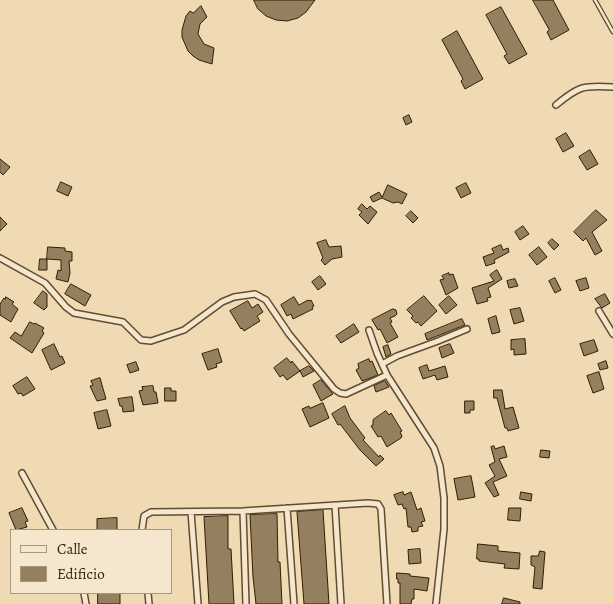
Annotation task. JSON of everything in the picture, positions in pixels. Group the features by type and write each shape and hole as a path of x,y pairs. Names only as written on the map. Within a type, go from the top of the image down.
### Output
{"street":[{"path":"556,105 576,90 593,86 613,87"},
{"path":"0,258 45,284 74,313 123,322 142,340 151,340 184,330 222,302 234,297 255,294 266,300 289,334 334,389 340,393 346,394 388,375"},
{"path":"599,311 613,334"},
{"path":"382,364 397,356 467,328"},
{"path":"369,330 382,364 434,448 440,466 444,498 444,529 436,604"},
{"path":"22,473 52,529"},
{"path":"142,529 144,516 151,512 243,511 378,504 380,509 387,604"},
{"path":"335,505 342,604"},
{"path":"287,508 294,604"},
{"path":"243,511 246,604"},
{"path":"192,512 198,604"}],"lane":[{"path":"595,0 613,32"}],"building":[{"path":"254,0 315,0 306,12 298,18 287,21 276,20 266,16 258,9"},
{"path":"533,0 553,0 569,30 551,40 547,32 549,30"},
{"path":"201,6 207,17 200,24 198,34 204,44 214,48 212,64 193,56 188,51 182,37 186,16 190,11 193,13"},
{"path":"501,7 527,54 509,64 504,56 507,54 486,15"},
{"path":"457,31 483,79 465,89 461,81 463,79 442,40"},
{"path":"409,115 412,122 406,125 403,118"},
{"path":"566,133 574,146 563,152 556,139"},
{"path":"590,150 598,164 587,170 579,157"},
{"path":"0,159 10,167 3,175 0,172"},
{"path":"61,182 72,187 68,196 57,191"},
{"path":"466,183 471,193 461,198 456,188"},
{"path":"388,185 407,194 402,204 398,202 393,203 382,198 373,202 370,197 379,192 382,197"},
{"path":"362,204 367,209 370,206 377,212 368,224 359,215 362,212 358,209"},
{"path":"596,210 607,220 592,232 602,251 595,255 586,238 583,241 574,232"},
{"path":"411,211 418,218 413,223 406,216"},
{"path":"0,217 7,224 0,231"},
{"path":"523,226 529,234 520,240 515,232"},
{"path":"552,239 559,245 554,250 548,243"},
{"path":"326,240 329,247 341,246 342,257 332,259 325,265 321,260 323,258 317,243"},
{"path":"501,245 503,250 508,248 509,252 494,260 495,263 486,266 483,257 494,253 492,249"},
{"path":"48,247 65,248 65,251 72,252 72,261 69,261 70,273 68,282 56,279 58,270 61,271 61,260 47,259"},
{"path":"539,247 547,257 537,265 529,255"},
{"path":"40,259 47,259 47,270 39,270"},
{"path":"497,270 502,279 488,288 491,297 487,298 488,301 477,304 472,288 494,281 490,275"},
{"path":"449,273 449,275 453,274 458,288 446,295 440,280 444,279 442,276"},
{"path":"320,276 326,284 318,290 312,282"},
{"path":"555,278 561,290 555,293 549,281"},
{"path":"586,278 589,288 580,291 576,281"},
{"path":"515,279 518,286 509,288 507,281"},
{"path":"71,284 91,295 85,306 65,294"},
{"path":"43,291 47,294 47,307 44,310 34,303"},
{"path":"605,294 610,303 602,308 595,299"},
{"path":"424,296 437,311 421,326 411,318 413,316 407,310"},
{"path":"449,296 457,305 446,314 439,305"},
{"path":"6,297 14,302 12,304 18,309 11,322 0,315 0,304"},
{"path":"294,297 299,305 311,300 314,306 312,307 313,309 293,319 291,314 287,316 281,305"},
{"path":"248,301 252,308 258,304 263,312 257,316 260,321 244,331 230,311"},
{"path":"520,308 524,321 514,324 510,310"},
{"path":"393,309 396,310 397,314 390,318 392,322 390,323 398,337 387,343 380,329 378,330 372,320"},
{"path":"496,316 500,332 492,334 488,319"},
{"path":"462,319 465,325 427,340 425,334"},
{"path":"30,322 44,328 42,331 44,333 32,353 10,338 15,332 21,336"},
{"path":"354,324 359,332 341,343 336,336"},
{"path":"525,339 526,354 514,355 514,349 511,350 511,340"},
{"path":"594,340 598,351 584,356 580,344"},
{"path":"54,344 65,363 51,370 42,350"},
{"path":"450,344 454,353 442,358 439,348"},
{"path":"388,345 391,354 386,357 383,347"},
{"path":"218,349 222,362 216,364 217,367 208,370 202,354"},
{"path":"287,358 300,371 287,380 283,375 280,377 274,368"},
{"path":"369,359 370,362 372,361 378,375 362,381 356,370 359,368 358,364"},
{"path":"606,361 608,368 600,370 598,364"},
{"path":"136,362 139,370 130,373 127,365"},
{"path":"427,365 429,371 445,366 448,377 437,380 435,375 423,379 419,368"},
{"path":"309,366 314,371 303,377 300,371"},
{"path":"599,372 604,389 593,393 587,376"},
{"path":"27,377 35,389 23,396 21,393 18,394 13,386"},
{"path":"100,378 106,399 97,401 90,386 93,385 91,381"},
{"path":"321,380 333,394 321,401 313,385"},
{"path":"385,381 389,387 376,392 374,386"},
{"path":"153,386 158,403 143,405 139,391 143,390 142,387"},
{"path":"165,388 171,388 171,391 176,391 176,401 165,401"},
{"path":"494,390 502,390 505,409 513,407 519,428 508,431 505,428 497,398 494,398"},
{"path":"132,397 134,411 123,412 118,399"},
{"path":"465,401 474,401 474,410 470,410 470,413 465,413"},
{"path":"323,403 329,418 310,427 302,409"},
{"path":"345,406 350,418 365,438 363,440 379,457 380,455 384,459 376,466 360,450 340,424 338,425 332,414"},
{"path":"107,410 111,426 98,429 94,413"},
{"path":"386,411 389,415 391,413 402,431 400,432 401,438 387,447 381,436 378,437 371,426 373,425 373,420"},
{"path":"494,446 495,449 504,446 507,457 499,459 507,476 493,482 499,495 494,497 485,483 495,476 489,465 495,462 491,447"},
{"path":"541,450 550,451 549,458 540,457"},
{"path":"471,476 475,497 458,500 454,479"},
{"path":"403,492 404,495 411,492 417,510 421,508 425,521 421,522 423,526 418,527 418,531 412,532 411,527 408,527 406,508 404,509 402,504 398,505 394,495"},
{"path":"521,492 532,494 531,501 520,499"},
{"path":"22,508 28,521 25,522 27,527 16,529 9,513"},
{"path":"509,508 521,508 520,521 508,520"},
{"path":"323,510 329,604 304,604 297,512"},
{"path":"277,514 278,562 280,562 282,604 256,604 250,515"},
{"path":"228,516 228,549 231,549 234,604 209,604 204,517"},
{"path":"117,518 117,529 97,529 97,519"},
{"path":"478,544 498,546 498,551 520,553 519,569 504,568 505,564 479,561 477,559"},
{"path":"420,549 421,563 409,564 408,550"},
{"path":"540,551 545,552 542,589 533,588 535,567 531,565 531,556 538,556"},
{"path":"397,573 429,578 427,591 414,589 414,599 412,599 411,604 400,604 400,583 398,583"},
{"path":"98,594 120,594 120,604 98,604"},
{"path":"504,598 520,602 520,604 502,604"}]}
